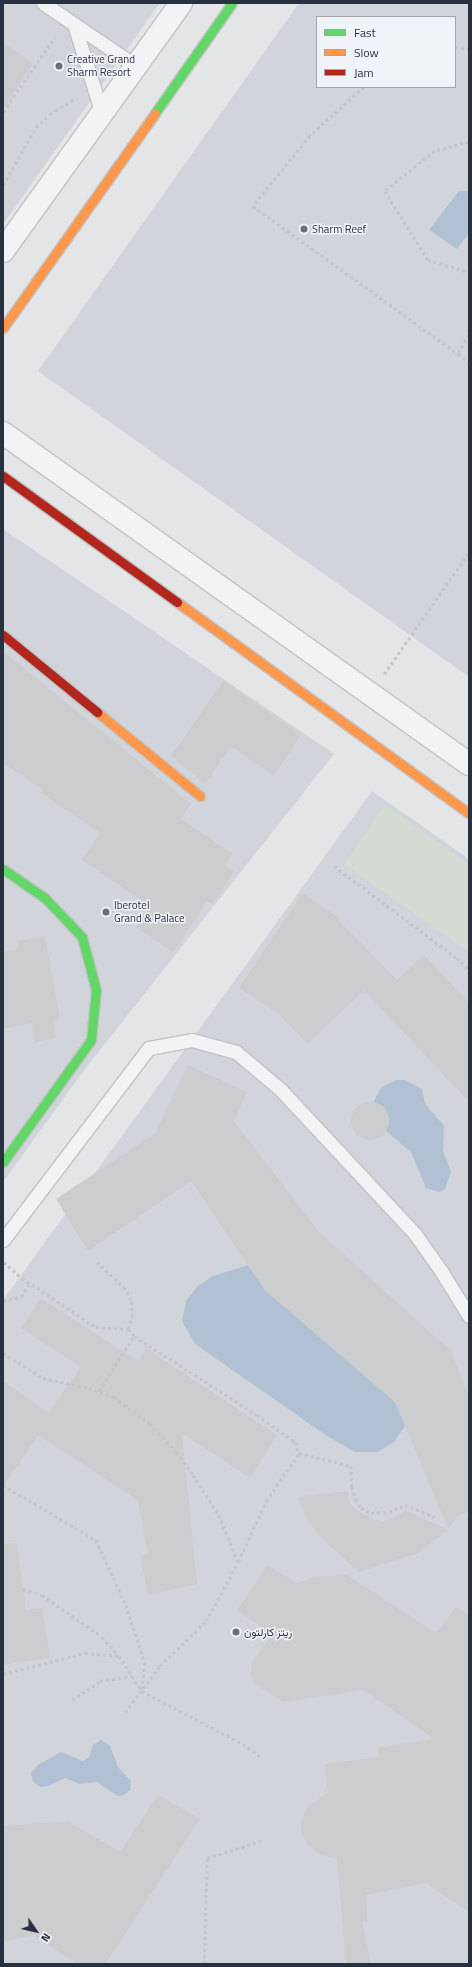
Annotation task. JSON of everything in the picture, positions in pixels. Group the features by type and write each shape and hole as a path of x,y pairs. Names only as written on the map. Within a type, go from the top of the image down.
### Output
{"street":[{"path":"3,251 181,3"},
{"path":"3,328 232,3"},
{"path":"3,433 469,764"},
{"path":"3,476 469,813"},
{"path":"3,635 200,796"},
{"path":"3,869 45,898 82,937 96,990 91,1040 3,1162"}],"lane":[{"path":"43,3 136,66"},
{"path":"71,22 102,114"},
{"path":"3,1240 149,1048 192,1040 236,1052 280,1090 414,1234 441,1271 469,1316"}],"path":[{"path":"3,112 71,22"},
{"path":"456,47 469,49"},
{"path":"363,88 310,136 253,206 469,362"},
{"path":"3,185 36,127 69,101 94,91"},
{"path":"469,142 435,151 385,191 428,260 469,272"},
{"path":"458,354 469,335"},
{"path":"370,694 469,552"},
{"path":"334,866 457,958 469,969"},
{"path":"3,1260 30,1283 96,1327 128,1329 134,1336 258,1415 295,1442 299,1453"},
{"path":"97,1263 125,1289 131,1300 132,1317 128,1329"},
{"path":"3,1301 22,1297 30,1283"},
{"path":"99,1391 134,1336"},
{"path":"3,1353 43,1378 99,1391 114,1397 150,1424 177,1452 219,1515 238,1562"},
{"path":"299,1453 351,1466 352,1487 356,1499 361,1508 370,1513 389,1512 405,1505 435,1517"},
{"path":"125,1712 160,1666 206,1621 238,1562 266,1501 299,1453"},
{"path":"3,1484 96,1540 126,1605 145,1663 142,1691"},
{"path":"23,1589 42,1595 102,1637 119,1656 142,1691 243,1744 262,1758"},
{"path":"3,1674 24,1670 85,1653 119,1656"},
{"path":"72,1700 100,1680 132,1676"},
{"path":"204,1964 207,1858 264,1840"}],"shaded area":[{"name":"Creative Grand Sharm Resort","path":"3,3 160,3 3,224"},
{"name":"Sharm Reef","path":"299,3 469,3 469,677 38,371"},
{"name":"Iberotel Grand & Palace","path":"3,529 334,754 85,1069 3,1182"},
{"name":"ريتز كارلتون","path":"372,791 469,859 469,1964 3,1964 3,1300"},
{"path":"385,805 469,864 469,952 344,864"}],"water":[{"path":"459,191 469,191 469,233 457,249 429,230"},
{"path":"396,1080 405,1080 422,1089 425,1104 444,1126 443,1151 451,1172 445,1189 439,1192 426,1188 411,1152 386,1131 389,1120 384,1107 373,1102 382,1087"},
{"path":"248,1265 265,1290 395,1402 405,1426 394,1442 377,1452 355,1452 327,1436 195,1344 182,1321 186,1301 198,1286 213,1276"},
{"path":"101,1740 110,1746 118,1767 131,1781 130,1790 124,1795 118,1796 97,1782 79,1784 65,1778 48,1786 41,1787 33,1782 31,1773 38,1765 61,1752 83,1761 89,1757 93,1745"}],"building":[{"path":"3,43 33,63 3,109"},
{"path":"3,651 191,804 181,819 233,854 225,865 234,872 212,904 207,901 173,952 136,927 150,906 82,860 100,833 41,793 43,790 3,763"},
{"path":"223,681 301,735 274,776 231,746 205,784 171,756"},
{"path":"303,893 339,918 338,920 397,980 424,955 469,1003 469,1102 364,990 308,1044 276,1012 239,988"},
{"path":"45,936 60,1020 53,1021 56,1038 35,1042 32,1023 3,1029 3,952 18,949 17,941"},
{"path":"188,1065 247,1092 234,1121 318,1231 451,1351 469,1397 469,1511 458,1516 448,1528 395,1402 265,1290 191,1181 88,1251 56,1199 155,1133"},
{"path":"370,1102 380,1105 386,1111 389,1121 386,1131 380,1137 370,1140 360,1137 354,1131 351,1121 354,1111 360,1105"},
{"path":"41,1298 138,1361 146,1348 277,1435 250,1478 182,1433 197,1584 148,1595 140,1555 148,1554 138,1500 38,1435 3,1487 3,1381 49,1413 81,1367 21,1328"},
{"path":"348,1491 349,1502 355,1509 373,1519 382,1521 393,1518 406,1510 448,1530 418,1553 359,1572 323,1539 308,1522 298,1497"},
{"path":"17,1543 26,1610 42,1608 50,1658 3,1665 3,1544"},
{"path":"268,1565 296,1583 314,1577 347,1575 436,1633 456,1607 469,1615 469,1912 426,1883 366,1895 367,1922 362,1922 371,1964 346,1964 337,1859 321,1855 307,1844 302,1835 301,1823 306,1809 328,1792 324,1764 379,1757 378,1748 434,1739 364,1690 283,1702 254,1683 251,1674 252,1662 272,1635 237,1610"},
{"path":"158,1795 200,1819 105,1964 78,1964 33,1935 3,1942 3,1826 68,1821 120,1852"}],"traffic: fast":[{"path":"155,113 232,3"},
{"path":"3,869 45,898 82,937 96,990 91,1040 3,1162"}],"traffic: slow":[{"path":"3,328 155,113"},
{"path":"177,602 469,813"},
{"path":"97,712 200,796"}],"traffic: jam":[{"path":"3,476 177,602"},
{"path":"3,635 97,712"}],"place":[{"name":"Creative Grand Sharm Resort","path":"59,66"},
{"name":"Sharm Reef","path":"304,229"},
{"name":"Iberotel Grand & Palace","path":"106,912"},
{"name":"ريتز كارلتون","path":"236,1632"}]}
